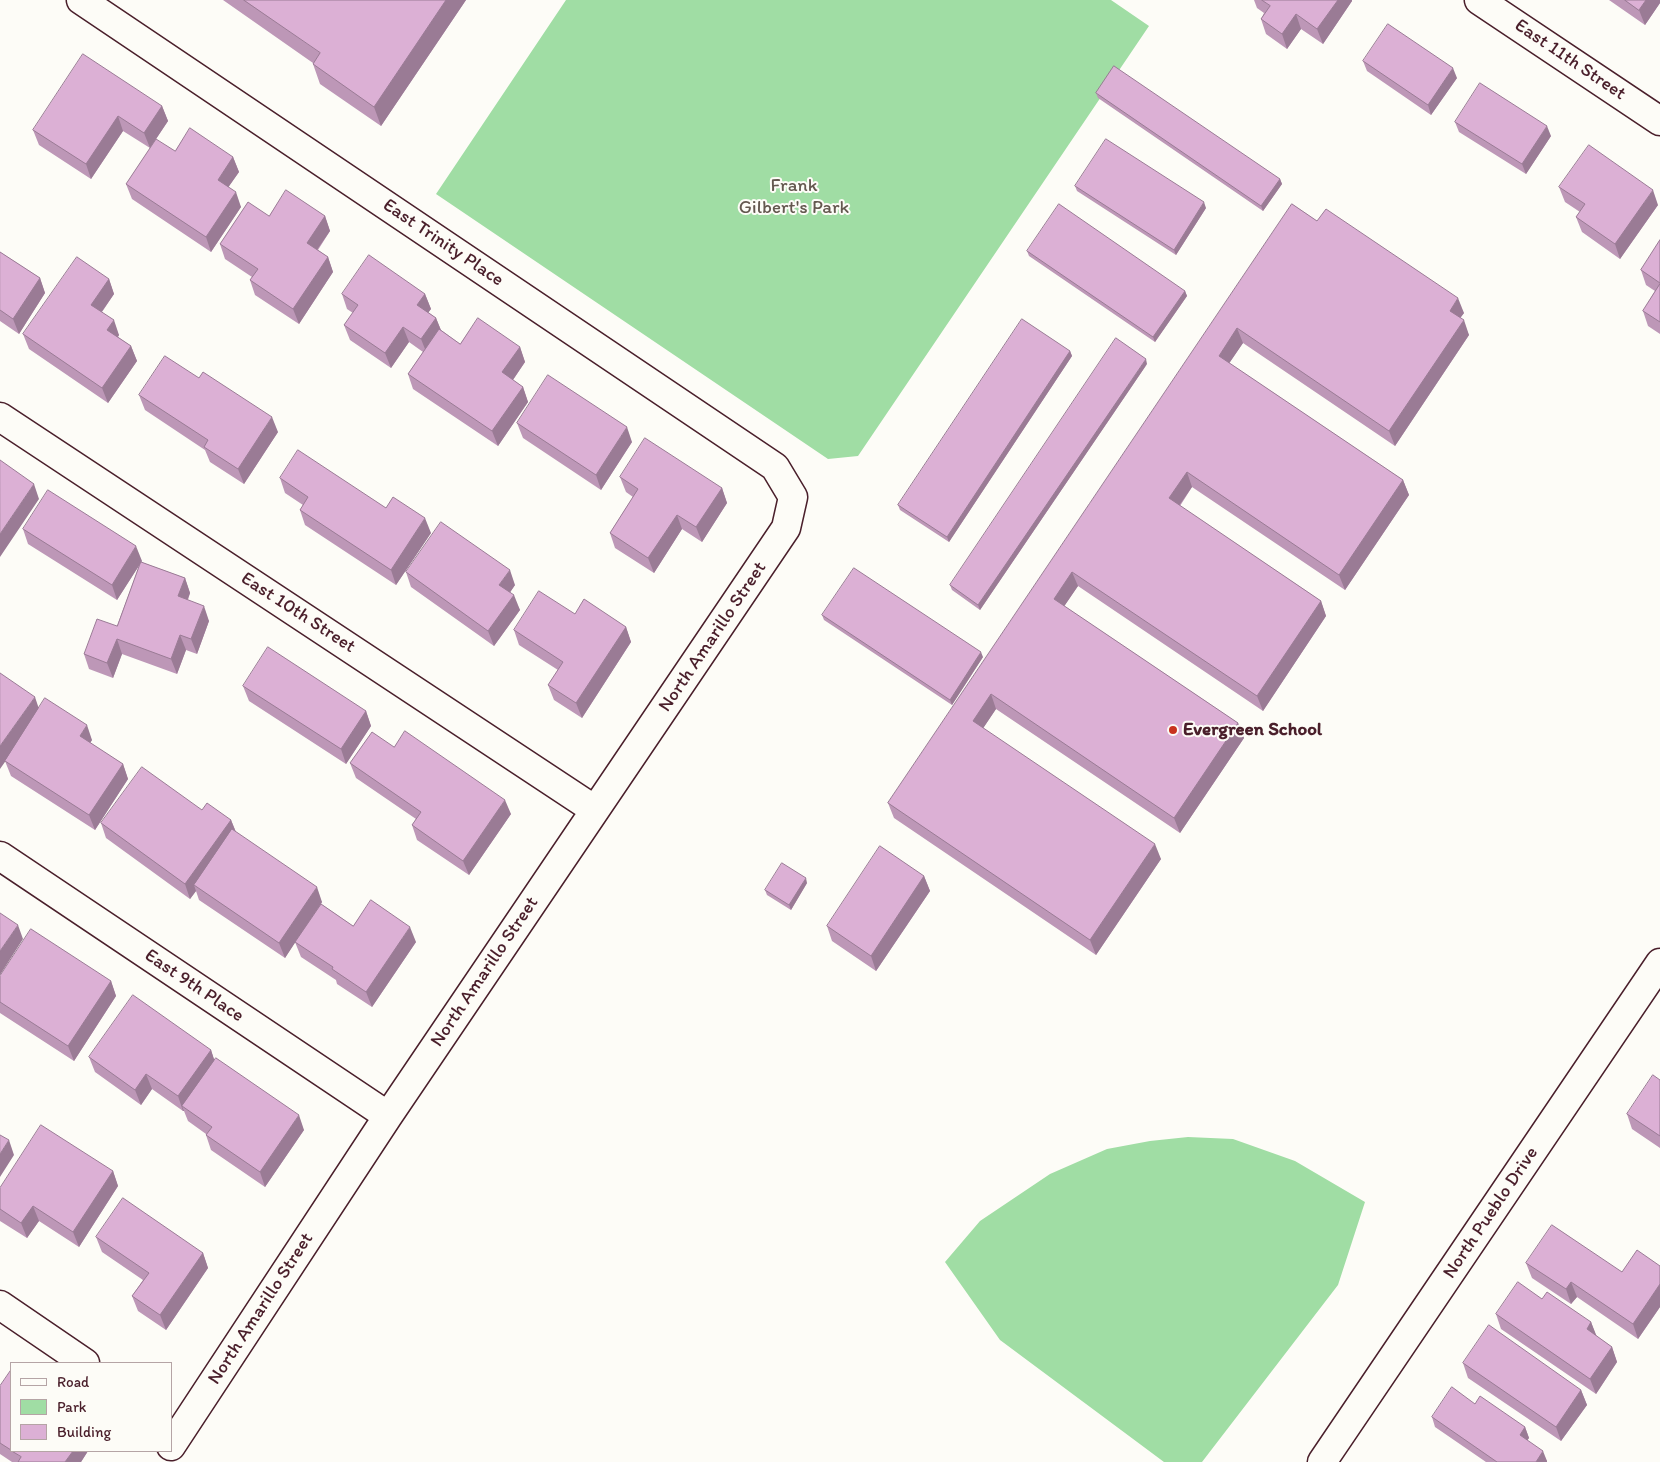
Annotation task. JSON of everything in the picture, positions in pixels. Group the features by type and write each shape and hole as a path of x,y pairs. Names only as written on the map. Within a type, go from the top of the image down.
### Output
{"street":[{"name":"East Trinity Place","path":"81,0 775,467 793,497"},
{"name":"East 11th Street","path":"1479,0 1660,121"},
{"name":"East 10th Street","path":"0,417 595,810"},
{"name":"North Amarillo Street","path":"173,1437 786,528 793,497"},
{"name":"East 9th Place","path":"0,856 388,1116"},
{"name":"North Pueblo Drive","path":"1322,1462 1660,963"},
{"path":"0,1305 84,1362"}],"green space":[{"name":"Frank Gilbert's Park","path":"566,0 1111,0 1149,26 858,456 828,459 436,194"},
{"path":"1188,1137 1233,1139 1295,1161 1365,1202 1338,1285 1202,1462 1164,1462 1000,1340 945,1262 980,1221 1050,1174 1107,1149 1150,1141"}],"building":[{"path":"244,0 446,0 374,107 313,64 320,53"},
{"path":"1262,0 1338,0 1317,29 1296,14 1282,34 1261,19 1270,6"},
{"path":"1625,0 1646,0 1639,10"},
{"path":"1388,24 1453,68 1428,105 1363,61"},
{"path":"83,54 162,106 144,133 118,116 86,164 33,130"},
{"path":"1114,66 1280,179 1261,206 1096,93"},
{"path":"1480,83 1547,126 1522,164 1455,122"},
{"path":"190,128 233,157 218,180 236,192 206,237 126,184 156,139 175,151"},
{"path":"1106,139 1204,202 1174,250 1075,186"},
{"path":"1589,145 1653,190 1615,244 1576,217 1585,204 1559,187"},
{"path":"286,190 325,216 307,243 328,257 293,309 250,280 258,269 220,244 248,202 269,216"},
{"path":"1059,204 1185,291 1153,337 1027,251"},
{"path":"1292,204 1317,221 1326,209 1458,298 1450,311 1464,320 1389,431 1237,328 1219,356 1403,480 1339,575 1187,472 1169,498 1321,601 1257,696 1072,572 1054,599 1238,723 1174,818 991,694 973,721 1155,844 1090,940 888,803"},
{"path":"1660,240 1660,283 1641,270"},
{"path":"0,252 40,278 13,319 0,310"},
{"path":"369,255 425,294 417,305 436,318 421,339 403,327 385,353 344,325 358,305 342,294"},
{"path":"77,257 109,279 91,305 114,320 107,330 131,346 102,388 23,334"},
{"path":"1660,284 1660,322 1643,311"},
{"path":"478,318 520,347 502,372 523,387 492,431 408,374 439,329 460,344"},
{"path":"1022,319 1070,351 947,537 898,505"},
{"path":"1116,338 1146,359 978,605 950,585"},
{"path":"165,356 199,378 203,372 272,417 238,469 204,447 208,440 139,395"},
{"path":"548,375 627,427 596,475 517,423"},
{"path":"645,438 722,488 696,527 677,515 648,558 610,533 638,489 620,477"},
{"path":"298,450 386,508 393,497 425,518 391,570 300,510 308,497 280,478"},
{"path":"0,460 34,484 0,534"},
{"path":"48,490 136,546 112,585 23,529"},
{"path":"441,522 510,570 499,585 514,595 488,631 406,572"},
{"path":"141,562 185,578 178,596 204,606 191,639 180,635 171,659 117,639 107,663 84,654 97,619 117,626"},
{"path":"854,568 981,652 950,700 822,615"},
{"path":"539,591 575,614 584,599 626,627 576,703 548,685 563,662 514,630"},
{"path":"268,647 366,711 341,749 243,686"},
{"path":"0,673 35,697 0,746"},
{"path":"45,698 87,725 80,736 123,764 89,815 5,761"},
{"path":"405,731 505,800 463,861 412,825 421,812 350,763 372,732 394,747"},
{"path":"142,767 202,810 207,803 231,820 185,884 101,823"},
{"path":"232,829 317,887 279,943 194,885"},
{"path":"880,846 924,876 871,956 827,926"},
{"path":"782,863 806,878 789,905 765,890"},
{"path":"371,900 410,927 366,992 295,942 321,904 353,926"},
{"path":"0,913 18,925 0,951"},
{"path":"31,929 111,981 68,1046 0,1002 0,976"},
{"path":"133,995 211,1050 178,1096 146,1074 135,1090 89,1057"},
{"path":"216,1058 299,1115 260,1172 206,1135 212,1127 182,1106"},
{"path":"1653,1075 1660,1080 1660,1136 1627,1114"},
{"path":"41,1125 113,1171 73,1232 33,1206 21,1223 0,1209 0,1188"},
{"path":"0,1135 9,1140 0,1154"},
{"path":"123,1198 203,1253 160,1315 132,1296 149,1273 96,1237"},
{"path":"1552,1225 1622,1272 1637,1250 1660,1266 1660,1284 1633,1324 1571,1282 1566,1289 1526,1263"},
{"path":"1518,1282 1542,1299 1547,1292 1591,1322 1587,1329 1612,1347 1590,1379 1496,1314"},
{"path":"1489,1325 1581,1390 1556,1427 1463,1363"},
{"path":"10,1371 10,1449 0,1443 0,1386"},
{"path":"1452,1387 1475,1404 1480,1396 1525,1427 1520,1435 1543,1451 1536,1462 1497,1462 1432,1417"},
{"path":"14,1452 72,1452 65,1462 18,1462 21,1457"}],"place":[{"name":"Evergreen School","path":"1173,730"}]}
